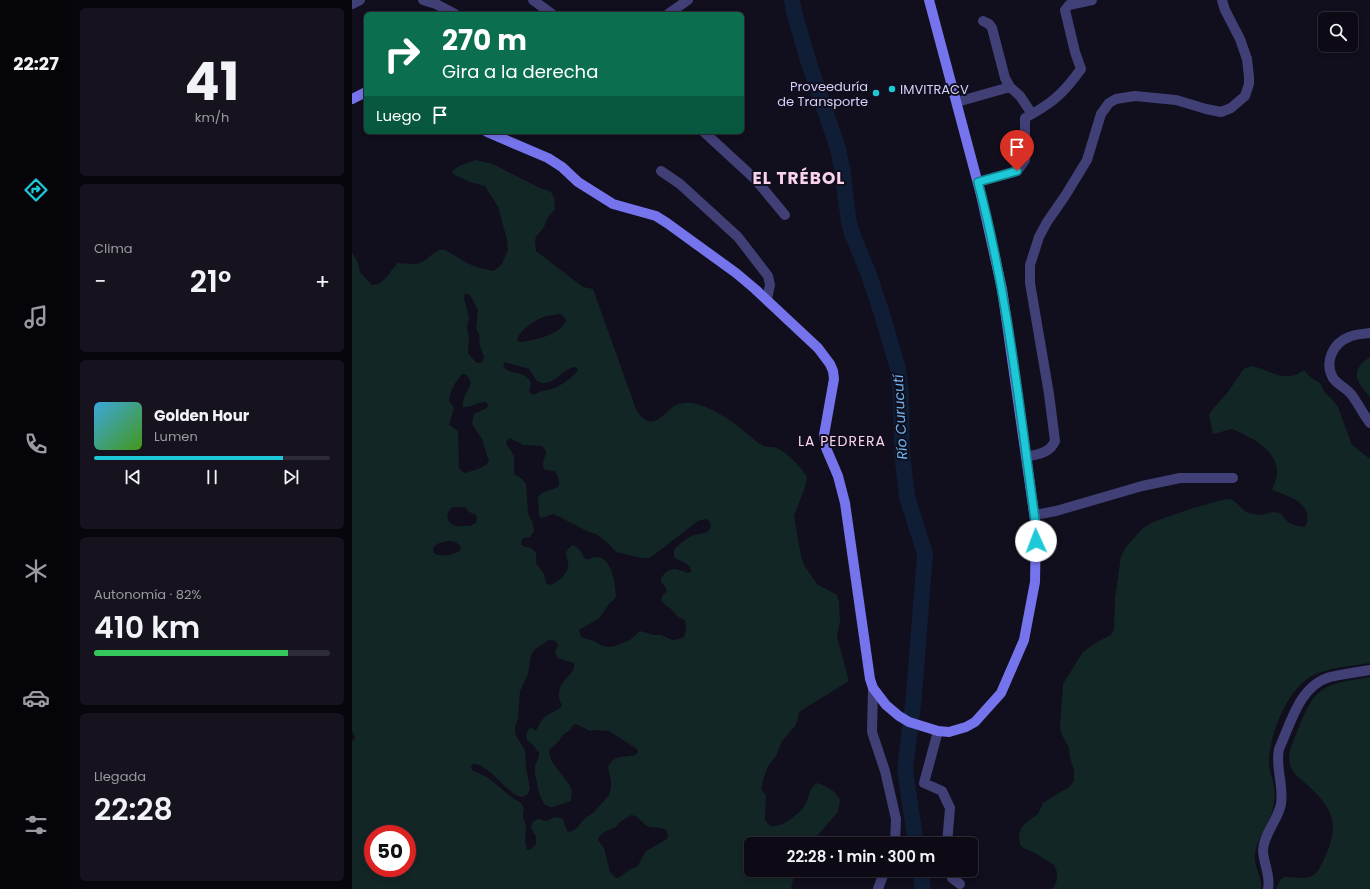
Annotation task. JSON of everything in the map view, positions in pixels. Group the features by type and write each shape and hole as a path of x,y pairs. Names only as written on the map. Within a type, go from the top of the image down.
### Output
{"main road":[{"path":"492,134 548,158 562,167 578,182 613,204 652,215 667,222 736,273 818,348 833,371 834,379 824,435 825,442 838,476 845,503 870,679 873,688 886,705 904,719 938,731 958,730 975,722 1001,693 1024,640 1035,582 1036,527 1002,289 993,243 929,0"},
{"path":"352,99 364,93"}],"street":[{"path":"352,4 360,0"},
{"path":"423,0 436,4 451,12"},
{"path":"533,0 549,12"},
{"path":"671,12 688,0"},
{"path":"978,182 1017,171 1025,160 1025,118 1059,96 1081,69 1075,52 1065,10 1069,5 1092,0"},
{"path":"1026,457 1046,451 1055,441 1030,283 1030,265 1039,237 1046,222 1065,196 1087,160 1101,114 1109,104 1116,99 1135,96 1176,100 1221,112 1231,108 1245,96 1250,77 1247,59 1240,39 1225,10 1222,0"},
{"path":"983,21 989,24 992,28 1005,78 1010,88 1020,96 1032,114"},
{"path":"957,102 1010,88"},
{"path":"706,134 755,180 785,215"},
{"path":"661,171 680,184 738,237 768,276 770,286 768,301"},
{"path":"1370,333 1354,335 1344,340 1332,352 1329,363 1332,376 1338,383 1351,393 1370,423"},
{"path":"1035,515 1056,511 1142,486 1180,478 1233,478"},
{"path":"1268,889 1270,881 1263,854 1263,847 1278,815 1281,804 1282,786 1278,764 1279,748 1302,699 1308,691 1322,680 1334,676 1370,670"},
{"path":"873,688 872,732 885,771 896,819 895,837"},
{"path":"938,731 924,783 942,791 950,808 948,837"},
{"path":"878,889 882,877"},
{"path":"952,877 960,884"}],"green space":[{"path":"476,160 493,164 551,192 554,198 555,209 536,237 536,251 583,287 593,289 636,409 641,416 646,420 655,421 674,406 683,403 692,403 705,407 732,422 762,445 775,447 781,450 802,469 807,477 805,487 794,516 801,556 804,565 817,584 837,595 840,621 837,637 849,681 799,712 795,726 782,741 776,756 768,766 761,790 766,795 765,820 770,826 780,825 794,817 805,805 812,787 817,783 831,789 836,794 840,800 838,812 816,837 744,837 744,877 794,877 791,889 352,889 352,741 355,737 352,731 352,252 358,263 360,272 372,285 380,283 398,263 421,263 439,250 445,250 479,268 494,271 502,264 508,250 507,239 498,207 485,186 470,182 453,174 452,171 459,166","holes":["465,293 470,295 478,310 476,328 484,357 482,363 477,363 468,352 469,339 467,327 469,317 464,298","559,314 566,320 559,330 539,339 519,342 517,340 521,332 533,322 546,316","505,362 529,369 537,381 542,383 547,383 555,379 571,368 576,367 578,370 562,384 533,395 529,392 531,383 525,376 509,371 503,366","463,374 467,375 471,382 464,398 463,407 469,407 483,402 486,402 488,405 487,408 474,414 472,424 482,439 489,461 481,467 464,473 459,468 458,431 449,425 454,408 449,401 449,398 456,382","510,438 523,445 542,446 546,451 543,463 545,470 555,471 558,477 558,487 542,493 538,497 539,516 542,518 553,514 560,517 596,534 607,542 616,552 641,558 650,558 698,521 705,519 709,521 711,526 706,533 689,537 674,550 674,557 688,565 691,572 688,573 673,569 667,571 661,580 661,583 665,586 667,591 662,596 661,600 677,616 685,621 686,631 684,637 672,640 661,635 654,635 640,631 630,640 609,647 581,637 579,630 600,618 608,605 616,597 614,580 610,568 603,559 598,557 585,559 580,550 573,545 569,548 566,554 569,565 565,573 555,583 549,585 546,583 544,574 536,563 536,553 531,548 521,544 523,538 530,537 534,531 533,524 528,513 526,484 522,479 514,474 514,456 506,443","453,507 465,507 469,512 476,515 476,523 470,526 453,525 449,521 447,515","449,541 455,542 460,546 461,550 448,555 437,555 434,553 433,548 438,543","549,640 555,641 558,645 555,652 558,658 574,663 573,671 564,681 559,691 559,698 562,706 545,717 536,731 530,727 526,734 527,740 539,753 535,766 535,773 539,793 544,804 553,807 571,801 572,791 569,784 552,762 549,752 550,749 570,730 573,725 576,724 590,731 609,731 637,749 638,752 635,755 616,758 610,763 608,767 611,781 609,795 594,812 583,820 577,828 570,832 567,831 563,819 558,817 546,821 539,819 533,821 531,828 536,837 536,844 531,849 527,850 525,841 526,826 523,817 524,808 520,802 514,799 487,777 472,770 471,767 473,764 485,768 516,795 522,797 528,794 530,788 526,768 525,750 516,736 515,727 518,718 520,691 528,674 531,655 534,650","631,815 638,818 647,826 661,828 667,831 668,835 667,839 646,851 637,867 616,878 610,872 604,848 598,840 604,832 616,827 620,822"]},
{"path":"1370,357 1370,397 1358,381 1357,372 1363,362"},
{"path":"1252,366 1280,376 1295,375 1304,370 1310,377 1320,383 1325,393 1338,407 1352,445 1370,459 1370,663 1336,668 1316,674 1297,688 1283,710 1274,734 1269,758 1269,767 1275,795 1273,810 1256,847 1255,854 1255,863 1261,880 1261,889 1051,889 1054,887 1057,880 1057,872 1054,865 1035,853 1023,848 1020,845 1019,836 1021,828 1038,814 1043,803 1068,788 1074,781 1074,770 1070,758 1069,748 1061,733 1060,726 1063,684 1083,652 1097,642 1111,635 1114,629 1115,598 1121,556 1126,547 1143,528 1153,522 1193,508 1226,499 1233,500 1246,512 1262,515 1273,512 1280,513 1291,523 1297,526 1305,527 1307,512 1304,507 1292,498 1272,490 1277,472 1276,464 1268,450 1254,440 1232,429 1213,434 1209,415 1211,411 1228,392 1242,371 1245,368"},
{"path":"1370,677 1370,889 1276,889 1280,880 1284,877 1305,878 1317,872 1330,845 1332,834 1333,825 1327,808 1322,800 1294,773 1289,761 1291,748 1303,716 1315,696 1322,690 1341,682"}],"waterway":[{"name":"Río Curucutí","path":"792,0 808,60 838,149 849,223 869,275 898,369 901,396 902,453 907,497 925,554 914,695 905,770 915,837"},
{"name":"Río Curucutí","path":"921,877 923,889"}],"place":[{"name":"IMVITRACV","path":"892,89"},
{"name":"Proveeduría de Transporte","path":"876,93"}],"district":[{"name":"EL TRÉBOL","path":"799,178"},
{"name":"LA PEDRERA","path":"842,441"}],"route":[{"path":"1017,171 978,182 993,243 1002,289 1036,527 1036,541"}]}
